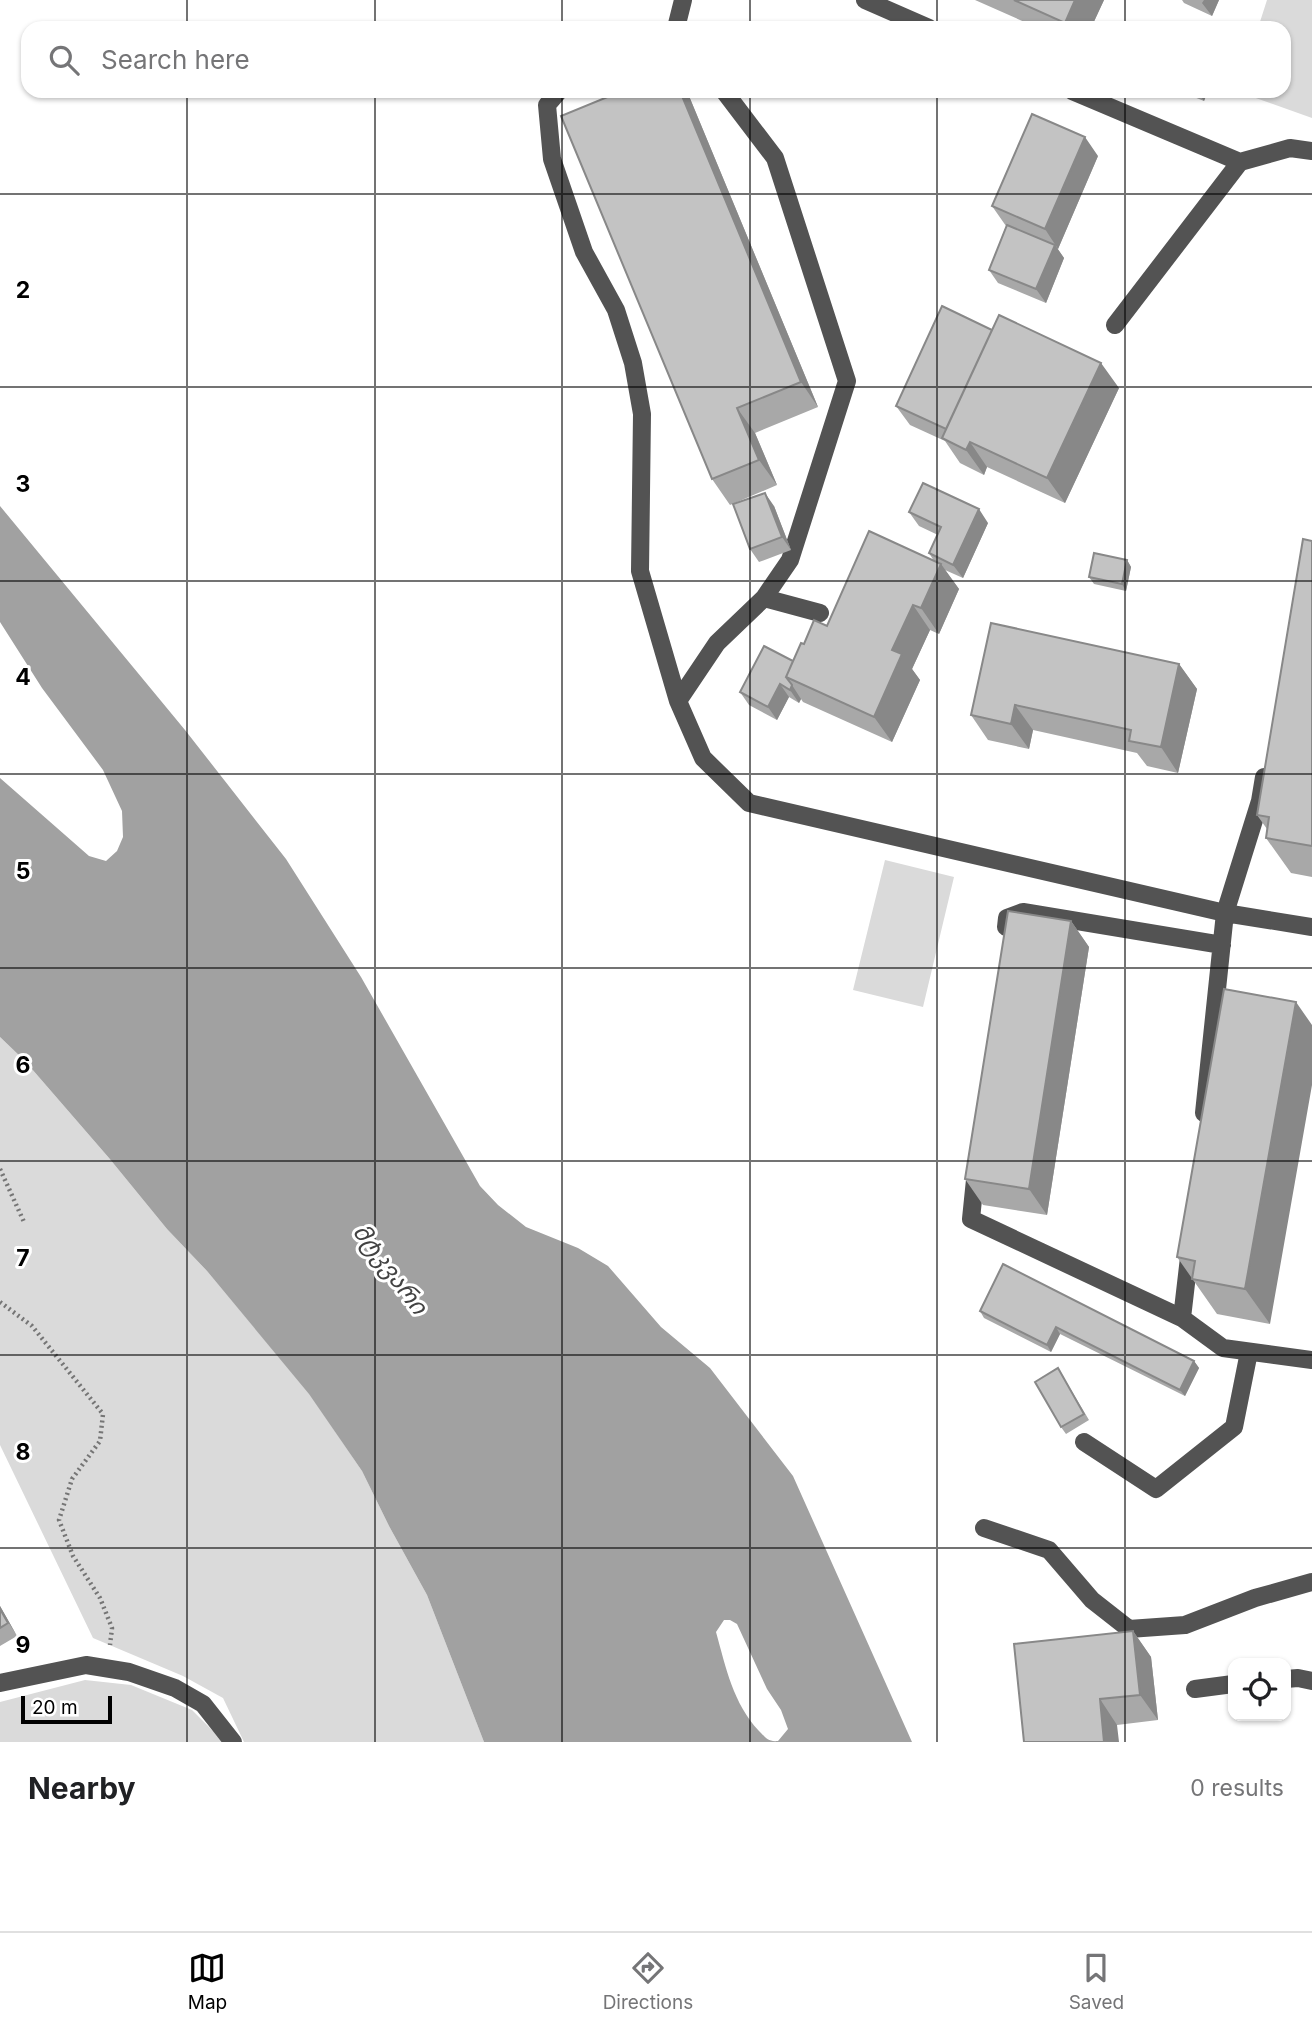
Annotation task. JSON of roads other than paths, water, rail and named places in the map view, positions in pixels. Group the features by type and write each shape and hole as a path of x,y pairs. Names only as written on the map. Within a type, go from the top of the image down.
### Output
{"street":[{"path":"678,21 683,0"},
{"path":"865,0 913,21"},
{"path":"553,98 547,104 552,159 584,252 616,310 632,363 642,414 640,571 678,701 703,758 749,803 1224,912 1312,927"},
{"path":"678,701 717,643 764,598 790,560 847,381 775,158 729,98"},
{"path":"1089,98 1240,162"},
{"path":"1115,326 1240,162 1290,148 1312,151"},
{"path":"764,598 820,613"},
{"path":"1203,1125 1224,912 1259,800 1267,761"},
{"path":"1004,945 1007,918 1023,912 1222,945"},
{"path":"978,1158 971,1220 1182,1318 1223,1348 1312,1360"},
{"path":"1182,1318 1191,1235"},
{"path":"1084,1442 1156,1489 1234,1426 1249,1352"},
{"path":"984,1528 1049,1550 1092,1600 1129,1629 1185,1625 1255,1598 1312,1582"},
{"path":"0,1683 86,1665 129,1672 176,1688 204,1704 233,1742"},
{"path":"1291,1679 1312,1681"},
{"path":"1195,1689 1228,1685"}],"water":[{"name":"მტკვარი","path":"0,506 185,730 286,859 361,977 480,1186 498,1205 526,1227 578,1248 608,1266 661,1327 710,1368 793,1476 912,1742 484,1742 427,1595 362,1471 309,1394 207,1271 167,1229 25,1061 0,1037 0,778 89,856 106,861 117,851 123,837 122,811 103,770 42,688 0,622","holes":["724,1620 737,1624 767,1689 781,1710 788,1729 778,1741 767,1739 759,1731 737,1697 716,1632"]}]}
